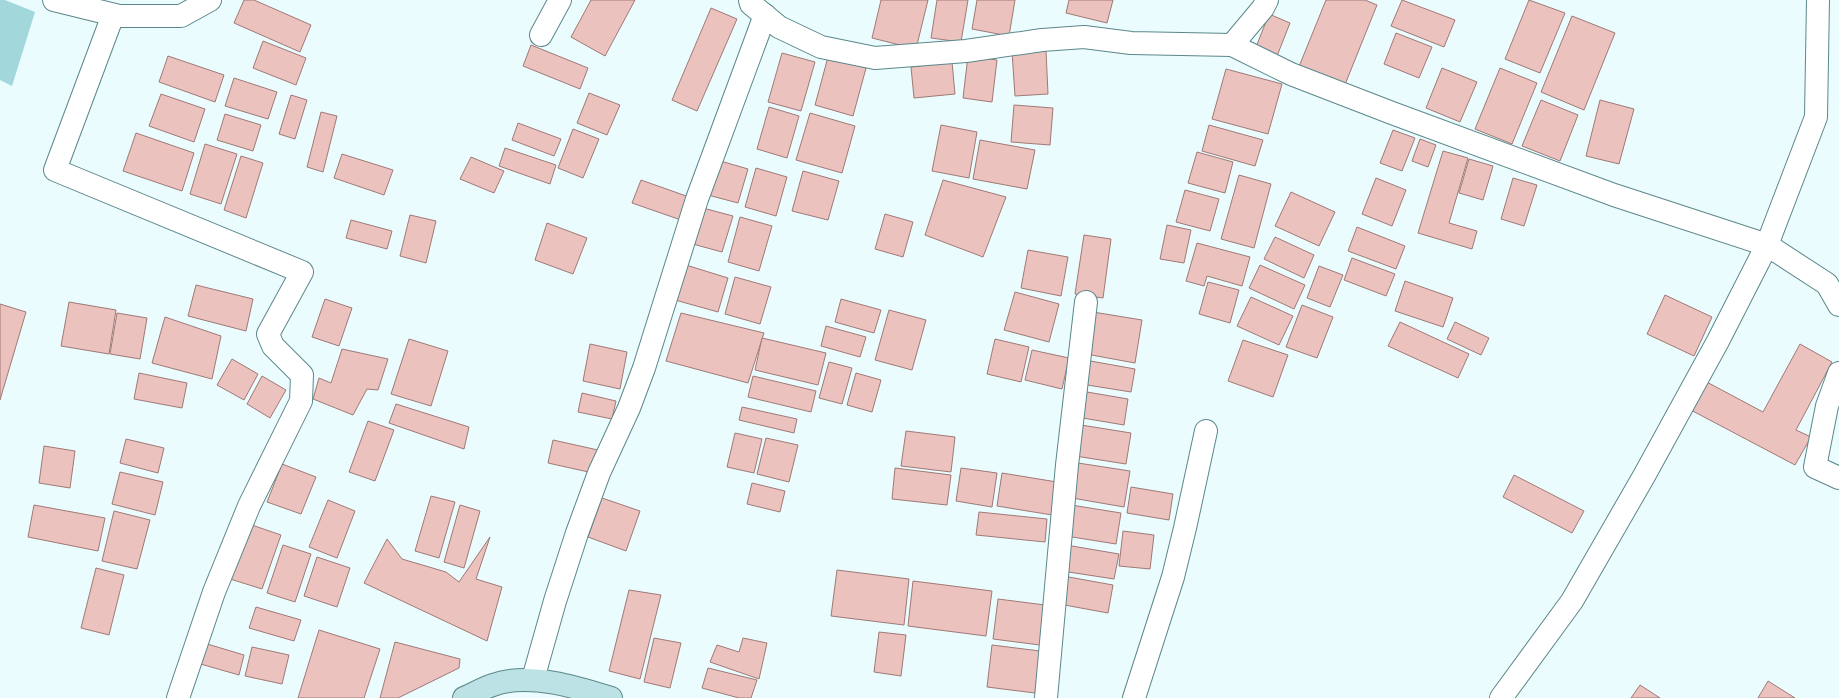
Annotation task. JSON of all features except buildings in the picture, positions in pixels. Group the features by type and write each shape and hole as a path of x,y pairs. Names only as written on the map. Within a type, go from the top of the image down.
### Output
{"street":[{"path":"54,0 120,16 181,16 210,0"},
{"path":"541,35 560,0"},
{"path":"750,0 751,4 779,27 821,47 876,58 966,51 1042,40 1084,37 1131,43 1232,45 1291,74 1399,115 1614,195 1767,246 1827,284 1839,305"},
{"path":"1232,45 1263,8 1267,0"},
{"path":"1501,698 1576,594 1648,470 1718,341 1767,246 1816,117 1818,0"},
{"path":"113,14 55,170 302,272 268,334 272,346 302,374 301,401 246,513 214,592 178,698"},
{"path":"533,679 554,601 577,533 599,473 629,408 642,374 697,199 765,15"},
{"path":"1046,698 1067,465 1086,302"},
{"path":"1839,373 1827,406 1815,467 1839,478"},
{"path":"1134,698 1173,577 1186,528 1206,431"},
{"path":"464,698 494,684 533,679 587,690 611,698"}],"shaded area":[{"path":"0,0 5,0 35,12 12,86 0,80"}]}
